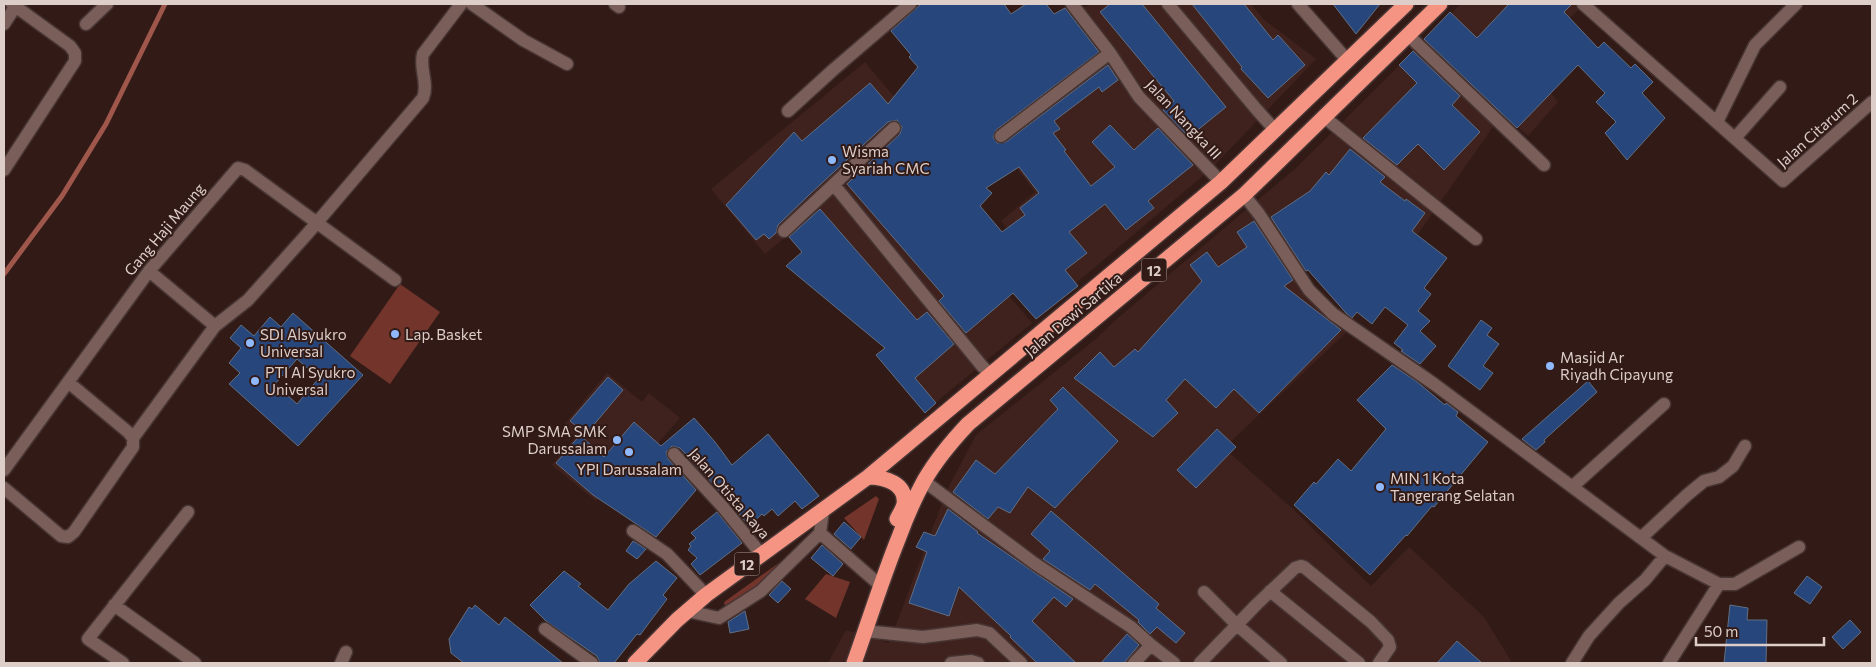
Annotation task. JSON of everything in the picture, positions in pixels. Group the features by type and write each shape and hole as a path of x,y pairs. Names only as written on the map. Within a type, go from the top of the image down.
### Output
{"highway":[{"name":"Jalan Dewi Sartika","path":"868,477 1221,182 1406,4"},
{"name":"Jalan Dewi Sartika","path":"893,552 924,481 940,456 968,424 1244,195 1440,4"},
{"path":"1240,165 1256,182"},
{"path":"868,477 882,477 893,482 902,494 904,504 893,527 893,552"},
{"name":"12","path":"635,663 706,594 868,477"},
{"name":"12","path":"854,663 893,552"}],"street":[{"path":"86,24 107,4"},
{"path":"4,488 62,536 68,537 74,532 133,447 133,438 215,326 248,300 423,98 426,87 423,54 461,4"},
{"path":"472,4 523,40 567,64"},
{"path":"788,111 910,4"},
{"name":"Jalan Nangka III","path":"1072,4 1110,52 1139,97 1221,182"},
{"path":"1168,4 1276,130"},
{"path":"1298,4 1348,61"},
{"path":"1583,4 1735,138 1780,87"},
{"path":"1717,122 1755,44 1796,4"},
{"path":"4,24 14,5 70,46 75,53 75,62 4,170"},
{"path":"1408,35 1544,165"},
{"path":"1001,136 1110,52"},
{"name":"Jalan Citarum 2","path":"1735,138 1783,181 1872,102"},
{"path":"1324,116 1476,239"},
{"path":"784,231 894,128"},
{"name":"Gang Haji Maung","path":"4,470 148,270 238,168 245,170 395,280"},
{"path":"834,185 990,374"},
{"path":"1244,195 1259,214 1309,290 1333,314 1434,384 1665,556 1719,584 1735,584 1799,547"},
{"path":"148,270 215,326"},
{"path":"68,382 133,438"},
{"path":"1572,487 1664,404"},
{"path":"1641,538 1704,481 1719,477 1733,466 1746,446"},
{"name":"Jalan Otista Raya","path":"674,454 722,506 761,554"},
{"path":"924,481 1034,563 1130,627 1174,663"},
{"path":"687,611 719,618 762,591 820,533 823,511"},
{"path":"123,663 88,639 188,512"},
{"path":"633,531 667,554 706,594"},
{"path":"820,533 881,586"},
{"path":"1572,663 1589,636 1619,603 1645,580 1665,556"},
{"path":"1200,663 1270,591 1295,568 1300,566 1304,567 1370,622 1388,640 1390,647 1379,663"},
{"path":"1669,663 1719,584"},
{"path":"1270,591 1360,663"},
{"path":"1204,592 1237,625 1281,663"},
{"path":"114,605 195,663"},
{"path":"545,629 592,663"},
{"path":"865,631 923,637 977,630 990,633 1021,663"},
{"path":"1134,663 1151,645"},
{"path":"951,663 971,661 978,663"}],"shaded area":[{"path":"1091,4 1251,4 1263,19 1316,59 1211,169 1062,295 1001,221 1035,192 1013,163 1045,132 1029,115 1113,53 1081,9"},
{"path":"1461,4 1584,4 1526,62 1558,102 1528,136 1502,114 1415,238 1298,255 1306,284 1356,323 1224,448 1294,510 1371,586 1409,547 1484,617 1511,661 1510,663 828,663 846,630 889,643 947,490 976,435 1097,338 1119,317 1297,167"},
{"path":"865,62 949,163 919,189 1032,323 935,403 792,232 765,254 711,189"},
{"name":"Lap. Basket","path":"400,284 440,312 390,384 350,356"},
{"name":"SMP SMA SMK Darussalam","path":"607,373 642,402 649,393 680,418 625,481 617,475 596,501 552,465 575,437 563,426"},
{"path":"876,496 879,499 864,540 844,518"},
{"path":"797,550 743,600 725,606 724,602"},
{"path":"826,574 850,582 836,618 805,599"}],"building":[{"path":"921,4 1004,4 1011,14 1026,4 1046,4 1054,14 1065,8 1099,52 996,130 993,137 997,143 1006,142 1108,65 1118,80 1102,92 1099,87 1054,121 1060,129 1053,133 1066,150 1064,151 1091,186 1115,167 1092,142 1110,125 1134,150 1158,128 1193,165 1148,201 1154,208 1126,230 1105,204 1069,232 1087,253 1065,270 1078,286 1036,319 1013,293 966,333 939,301 944,296 847,184 900,134 902,127 897,120 888,122 809,195 778,225 776,233 769,239 764,234 756,240 726,205 794,132 802,141 870,83 888,104 918,67 909,57 911,55 891,31","holes":["1019,167 1039,193 1020,208 1025,215 1002,232 980,206 992,193 986,188"]},
{"path":"1110,4 1142,4 1226,107 1189,137 1163,110 1174,101 1100,12"},
{"path":"1192,4 1244,4 1273,40 1278,35 1305,65 1268,98 1241,69 1242,67"},
{"path":"1333,4 1380,4 1356,34"},
{"path":"1509,4 1572,4 1564,12 1598,48 1604,42 1631,68 1635,64 1653,82 1642,93 1665,118 1627,160 1605,133 1616,122 1596,102 1605,93 1578,65 1517,128 1424,39 1450,12 1477,38"},
{"path":"1413,51 1460,96 1452,105 1480,132 1444,170 1418,144 1397,165 1363,138 1417,83 1399,65"},
{"path":"1350,149 1385,177 1380,182 1425,213 1412,231 1447,258 1424,288 1431,294 1418,311 1430,321 1420,331 1436,346 1420,364 1401,351 1403,350 1394,343 1408,325 1385,307 1372,324 1357,312 1352,318 1308,270 1306,271 1271,217 1310,191 1326,172 1329,175"},
{"path":"820,209 917,320 927,312 954,344 915,378 936,403 925,413 876,355 885,348 786,266 802,252 789,237"},
{"path":"1254,221 1293,280 1284,286 1341,330 1259,413 1234,389 1216,408 1185,379 1166,400 1178,413 1153,437 1074,378 1100,352 1114,367 1135,349 1138,352 1202,281 1190,265 1207,252 1218,267 1247,247 1237,232"},
{"name":"PTI Al Syukro Universal","path":"293,313 363,375 298,446 229,384 240,373 229,363 241,348 230,338 241,325 254,336 270,317 281,327","holes":["297,359 319,378 297,404 275,384"]},
{"path":"1481,320 1492,328 1487,335 1499,344 1483,366 1493,373 1480,390 1448,366"},
{"name":"MIN 1 Kota Tangerang Selatan","path":"1392,365 1416,381 1445,405 1446,403 1458,412 1456,416 1488,442 1434,507 1432,506 1370,575 1294,505 1338,459 1351,471 1386,429 1357,400"},
{"path":"608,377 623,390 586,434 570,421"},
{"path":"1588,381 1597,392 1544,440 1545,442 1536,450 1522,439"},
{"path":"1063,387 1118,441 1055,508 1028,487 1010,513 998,507 988,519 953,492 976,460 995,474 1058,409 1050,400"},
{"path":"694,418 732,465 768,434 819,496 802,509 795,501 778,516 772,509 764,516 762,514 749,526 680,448 672,446 666,452 668,459 696,490 656,537 593,495 556,463 580,435 604,457 634,422 661,446"},
{"path":"1217,429 1236,447 1196,488 1177,470"},
{"path":"948,509 977,533 1073,599 1066,607 1054,597 1032,621 1076,663 1037,663 959,587 949,616 909,603 927,552 916,547 924,532 935,536"},
{"path":"1051,511 1159,604 1156,608 1185,633 1176,643 1157,627 1150,634 1138,622 1139,620 1095,584 1090,590 1043,559 1050,551 1031,534"},
{"path":"717,512 742,543 700,575 691,564 697,558 688,550 691,546 689,544 696,538 691,533"},
{"path":"844,522 861,537 851,549 834,534"},
{"path":"633,541 646,549 637,559 626,551"},
{"path":"822,545 843,564 833,576 811,558"},
{"path":"656,561 677,578 663,595 667,599 640,635 637,634 614,663 600,663 597,656 546,621 530,605 564,571 581,584 578,586 608,610 629,584"},
{"path":"1807,576 1822,587 1810,604 1794,593"},
{"path":"782,581 791,589 778,603 769,595"},
{"path":"475,605 499,625 505,617 563,663 464,663 451,653 449,639 469,607 472,609"},
{"path":"1730,605 1748,608 1747,620 1767,620 1766,663 1724,663"},
{"path":"745,611 749,629 730,633 728,622"},
{"path":"1850,620 1861,632 1843,649 1832,637"},
{"path":"1127,634 1139,645 1124,663 1101,663"},
{"path":"1457,641 1482,663 1437,663"}],"waterway":[{"path":"4,274 62,196 106,124 165,4"}],"place":[{"name":"Wisma Syariah CMC","path":"832,160"},
{"name":"Lap. Basket","path":"395,334"},
{"name":"SDI Alsyukro Universal","path":"250,343"},
{"name":"Masjid Ar Riyadh Cipayung","path":"1550,366"},
{"name":"PTI Al Syukro Universal","path":"255,381"},
{"name":"SMP SMA SMK Darussalam","path":"617,440"},
{"name":"YPI Darussalam","path":"629,452"},
{"name":"MIN 1 Kota Tangerang Selatan","path":"1380,487"}]}
